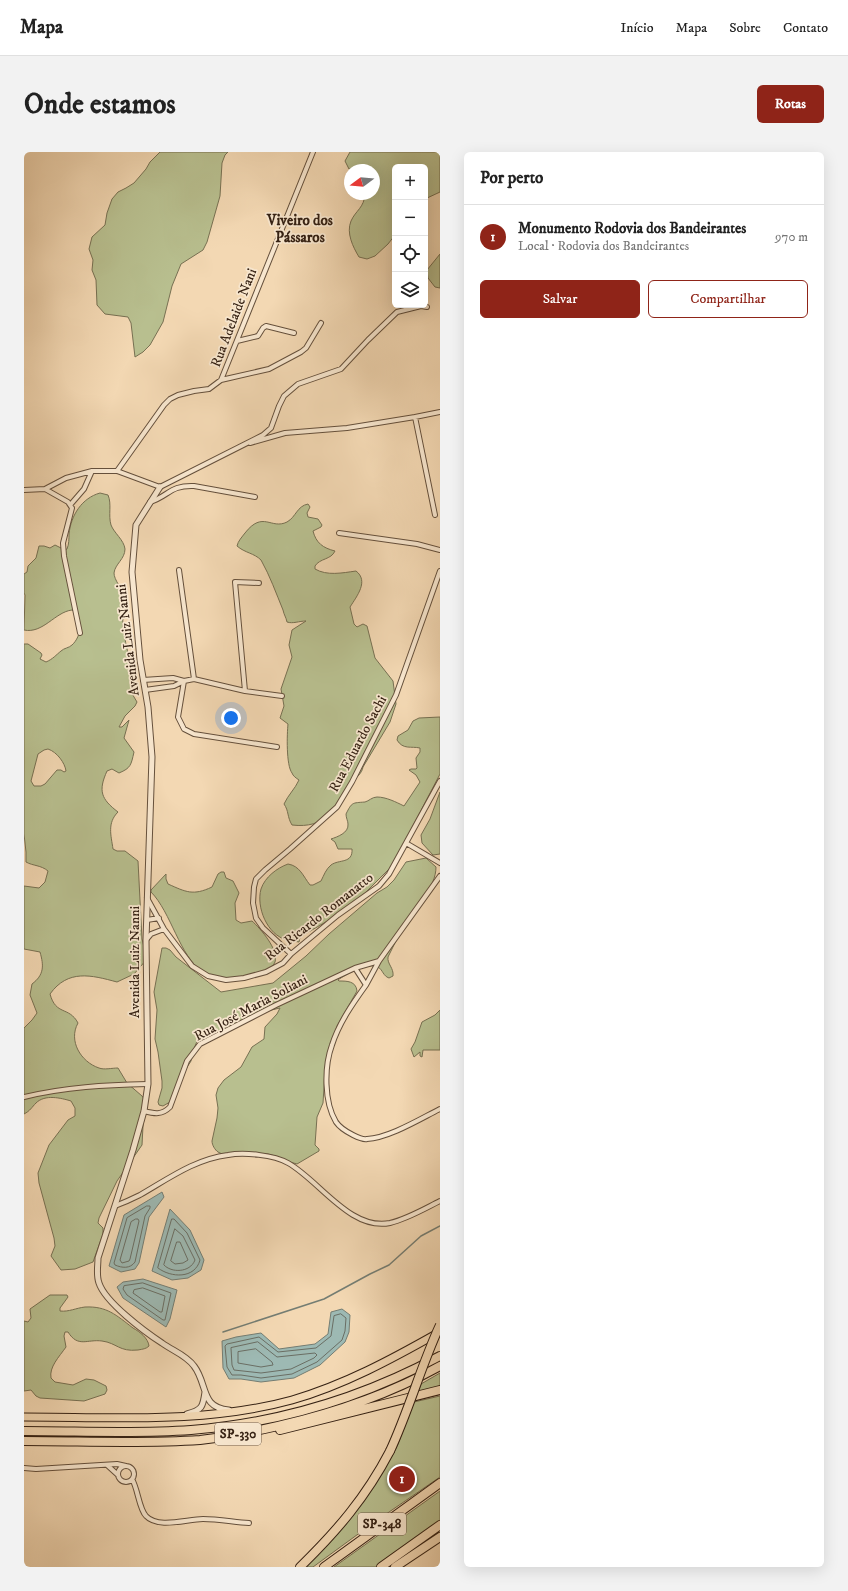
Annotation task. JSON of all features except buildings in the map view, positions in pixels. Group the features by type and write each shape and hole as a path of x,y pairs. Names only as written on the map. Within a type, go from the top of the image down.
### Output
{"highway":[{"path":"394,1358 440,1326"},
{"path":"300,1567 337,1530 361,1500 381,1469 399,1431 420,1373 440,1326"},
{"path":"24,1417 172,1418 238,1411 279,1403 335,1385 394,1358 440,1332"},
{"path":"416,1369 440,1352"},
{"name":"SP-330","path":"24,1431 166,1431 247,1424 325,1405 376,1387 416,1369 440,1356"},
{"name":"SP-330","path":"24,1441 144,1442 202,1440 230,1436 302,1420 353,1404 408,1382 440,1366"},
{"path":"230,1436 293,1428 440,1390"},
{"name":"SP-348","path":"324,1567 440,1483"},
{"name":"SP-348","path":"381,1567 440,1525"},
{"path":"395,1567 440,1537"}],"street":[{"name":"Rua Adelaide Nani","path":"117,471 164,404 170,399 182,394 209,389 220,380 237,342 262,276 313,152"},
{"path":"24,490 45,489 66,478 92,471 117,471 160,487 268,432 284,396 298,384 341,369 397,312 413,308"},
{"path":"220,380 264,371 302,352 321,323"},
{"path":"237,342 258,336 266,326 294,333"},
{"path":"247,443 252,443 285,433 346,428 440,413"},
{"path":"415,417 435,515"},
{"path":"80,633 64,556 63,543 72,513 71,504 84,489 92,471"},
{"path":"149,502 156,500 170,490 185,486 194,486 255,498"},
{"name":"Avenida Luiz Nanni","path":"160,487 149,502 136,525 132,572 140,660 148,707 152,757 146,940 148,1084 144,1111 98,1258 97,1269 99,1282 104,1294 118,1308 161,1343 186,1358 194,1366 213,1406 224,1410 238,1411"},
{"path":"45,489 71,504"},
{"path":"339,533 417,544 440,550"},
{"path":"179,570 194,679"},
{"name":"Rua Eduardo Sachi","path":"291,954 263,928 256,918 253,903 256,879 337,807 352,782 396,695 440,571"},
{"path":"245,691 234,582 259,582"},
{"path":"144,680 173,678 184,681"},
{"path":"145,690 174,686 184,681 194,679 245,691 282,696"},
{"path":"184,681 178,717 184,729 194,734 277,747"},
{"name":"Rua Ricardo Romanatto","path":"147,898 164,929 192,966 208,976 226,980 244,978 266,972 283,963 291,954 338,915 379,886 389,874 440,781"},
{"path":"406,843 440,863"},
{"path":"440,876 379,961 366,985 342,1022 335,1036 330,1053 327,1076 328,1098 337,1123 344,1131 365,1140 381,1137 440,1109"},
{"path":"147,920 159,918"},
{"path":"146,940 151,934 164,929"},
{"name":"Rua José Maria Soliani","path":"144,1111 160,1114 166,1112 170,1107 187,1061 200,1044 276,1005 355,968 379,961"},
{"path":"355,968 366,985"},
{"path":"24,1097 52,1090 107,1085 148,1084"},
{"path":"115,1206 139,1196 171,1176 212,1158 228,1154 250,1154 283,1160 289,1163 350,1214 358,1218 377,1223 389,1223 405,1218 440,1201"},
{"path":"172,1418 200,1410 205,1391"},
{"path":"24,1468 36,1469 117,1464 131,1468 134,1472 132,1479 128,1482 123,1481 107,1465"},
{"path":"118,1475 121,1468 126,1466"},
{"path":"132,1479 136,1486 141,1509 145,1516 151,1520 176,1523 203,1519 249,1523"}],"green space":[{"path":"160,152 228,152 222,163 220,196 207,242 203,250 181,264 172,286 163,322 150,345 135,357 131,323 128,317 105,314 97,305 96,280 92,270 93,260 89,249 92,237 105,225 112,199 118,192 134,183 150,162"},
{"path":"350,152 440,152 440,192 428,198 428,164 392,164 392,239 375,256 367,259 359,257 351,240 349,230 351,221 364,200 380,200 380,164 346,164 345,161"},
{"path":"440,254 440,288 435,287 428,278 428,269"},
{"path":"100,493 108,495 110,502 111,525 123,543 125,549 125,553 114,573 123,596 123,626 131,667 131,692 137,702 125,716 119,727 122,727 129,720 124,738 134,752 131,763 128,768 119,773 112,769 107,771 102,789 105,799 118,812 112,820 111,825 113,849 117,851 125,851 138,861 142,939 147,959 134,974 117,982 89,976 72,977 57,986 50,994 56,1005 71,1014 78,1023 75,1030 75,1037 78,1050 82,1056 87,1061 101,1069 118,1068 127,1083 146,1101 146,1105 142,1145 117,1181 99,1218 98,1223 103,1228 103,1234 93,1262 75,1269 61,1270 51,1256 55,1246 54,1238 39,1183 38,1173 49,1145 68,1120 75,1116 75,1108 71,1101 58,1098 44,1098 24,1114 24,1028 37,1013 30,995 32,984 41,974 42,962 40,952 24,949 24,886 39,888 45,882 48,871 26,862 24,834 24,644 28,644 41,653 42,655 40,659 46,662 62,650 72,645 78,637 80,627 76,613 72,610 60,615 37,629 24,630 24,574 27,572 28,566 36,558 39,546 50,548 55,545 65,550 67,549 70,527 78,508 94,495","holes":["44,750 51,750 60,758 66,771 64,772 57,770 45,784 41,786 34,786 31,781 38,754"]},
{"path":"308,504 310,507 307,513 308,517 318,519 322,525 313,531 316,539 324,547 335,551 331,556 317,563 315,569 324,573 356,571 360,575 362,584 350,607 354,624 357,627 363,624 367,626 375,658 393,681 396,704 390,722 361,772 334,809 321,820 313,824 292,825 284,804 299,780 292,774 290,769 287,749 288,724 280,718 284,706 281,689 292,657 289,645 292,630 306,621 292,623 287,622 273,585 261,560 237,546 239,541 251,526 262,522 281,524 287,522 301,507"},
{"path":"440,717 440,774 392,866 358,900 336,916 300,937 299,942 290,941 280,937 269,926 262,912 260,896 261,889 265,881 280,868 288,864 296,867 310,885 313,885 321,881 326,870 331,865 348,859 352,854 352,849 338,849 335,842 331,839 347,830 348,824 346,814 350,807 355,803 365,802 377,797 394,801 404,806 420,782 416,775 409,770 417,768 416,758 420,752 420,748 402,745 397,740 398,736 408,730 413,721 419,718"},
{"path":"440,792 440,854 433,855 422,843 421,835 430,819"},
{"path":"426,858 436,867 433,882 404,925 388,957 388,962 393,976 389,978 385,976 378,967 369,966 363,967 338,980 353,983 357,991 337,1026 330,1049 325,1071 323,1103 317,1117 315,1145 319,1151 297,1164 268,1154 222,1154 217,1151 212,1141 217,1118 218,1108 216,1095 218,1088 224,1080 241,1067 252,1047 264,1039 265,1027 277,1014 280,1008 267,1011 234,1026 199,1036 191,1061 182,1075 170,1102 163,1106 159,1105 158,1102 162,1088 162,1081 155,1039 157,1010 154,992 162,948 170,950 176,957 221,992 273,983 377,893 387,887 394,880 406,862"},
{"path":"224,872 226,878 233,881 239,893 235,903 236,920 241,923 252,921 264,934 272,946 276,957 272,966 251,976 234,979 222,979 202,971 188,956 164,911 151,892 151,890 166,874 168,884 185,891 194,892 212,887 218,874"},
{"path":"440,1010 440,1050 423,1050 422,1057 420,1056 420,1052 414,1057 411,1049 422,1022 435,1015"},
{"path":"50,1295 67,1295 68,1297 60,1308 60,1311 93,1307 111,1312 138,1331 147,1340 149,1346 147,1348 126,1350 102,1341 83,1342 75,1340 68,1332 65,1332 64,1336 66,1347 53,1366 51,1378 55,1382 73,1385 86,1379 94,1380 106,1386 107,1390 105,1394 84,1401 40,1398 31,1390 24,1391 24,1321 28,1322 31,1318 30,1309"},
{"path":"440,1373 440,1387 418,1392 421,1384"},
{"path":"440,1396 440,1477 313,1567 299,1567 392,1456 414,1402"},
{"path":"440,1491 440,1522 376,1567 334,1567"}],"water":[{"path":"162,1192 164,1197 149,1217 139,1263 135,1269 121,1272 109,1266 124,1215"},
{"path":"170,1209 190,1230 204,1260 201,1270 188,1278 172,1280 152,1271"},
{"path":"143,1279 177,1290 170,1319 166,1327 123,1298 117,1287 123,1282"},
{"path":"342,1309 350,1315 349,1332 345,1342 320,1365 294,1378 261,1382 229,1379 223,1368 222,1341 261,1333 279,1349 315,1344 328,1334 331,1312"}],"waterway":[{"path":"223,1332 324,1299 389,1265 421,1236 440,1226"}],"place":[{"name":"Monumento Rodovia dos Bandeirantes","path":"402,1479"}],"district":[{"name":"Viveiro dos Pássaros","path":"300,228"}]}
